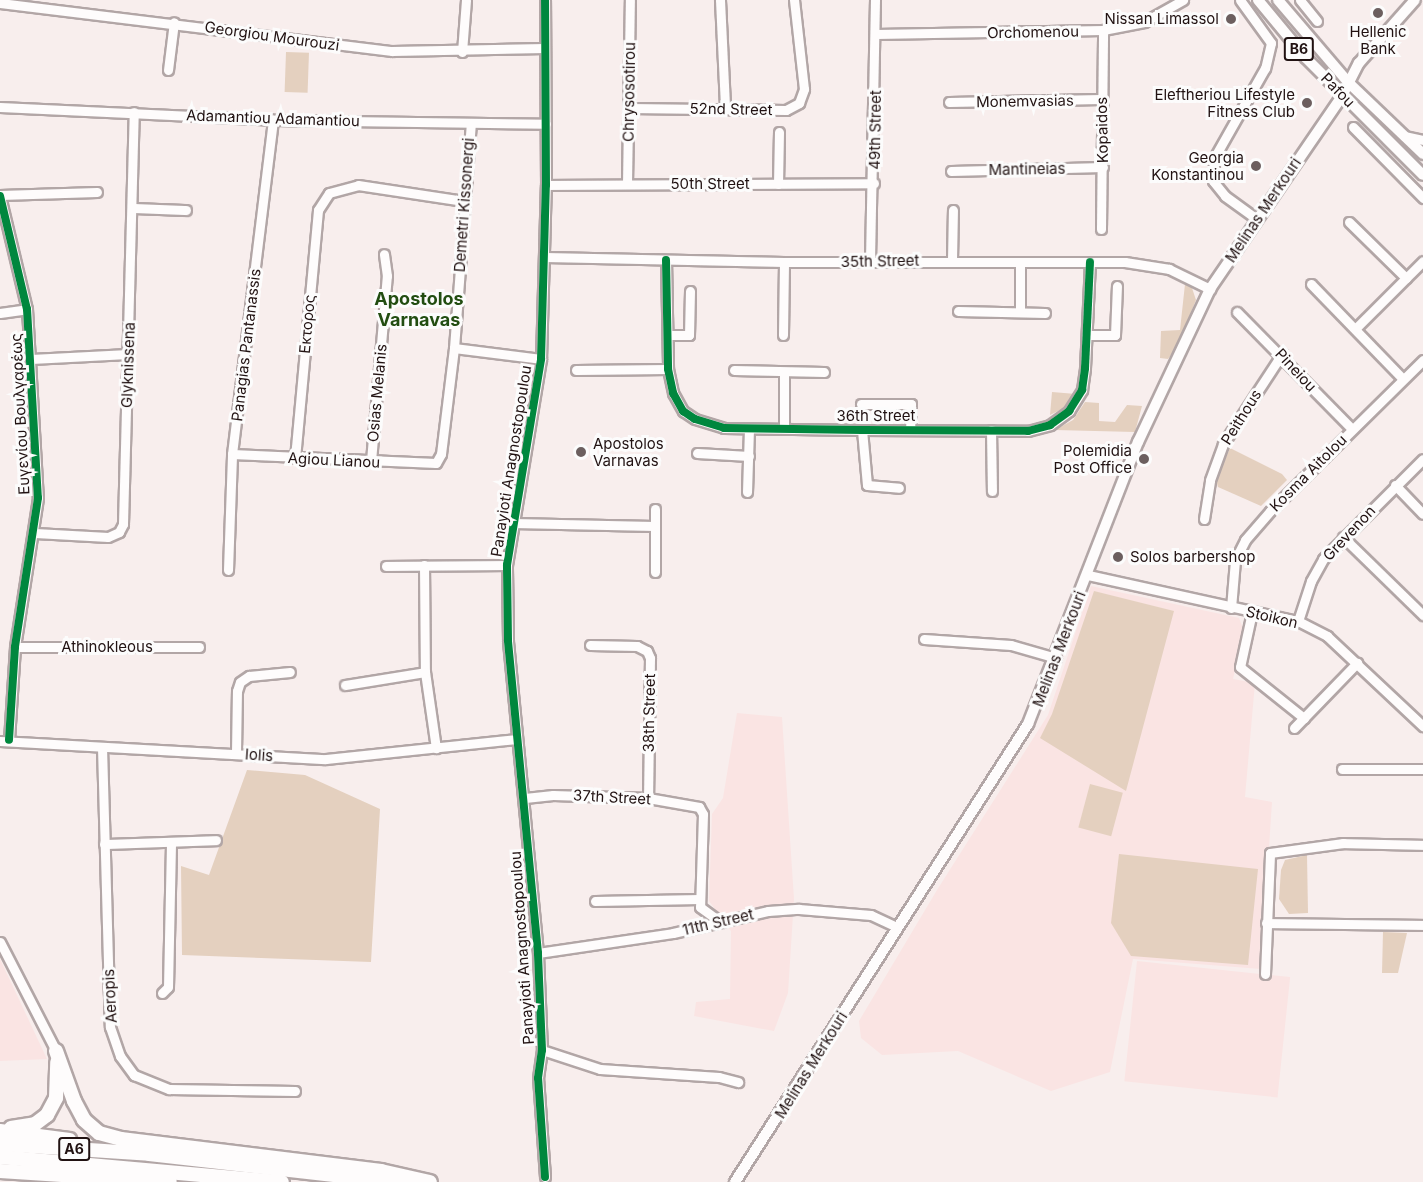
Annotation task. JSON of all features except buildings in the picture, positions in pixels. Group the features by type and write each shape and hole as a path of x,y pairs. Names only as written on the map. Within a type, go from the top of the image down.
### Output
{"highway":[{"path":"0,1129 35,1124 47,1115 56,1098 56,1051"},
{"path":"56,1051 79,1111 99,1132 121,1139 381,1171 430,1182"},
{"path":"0,1129 149,1154"},
{"name":"A6","path":"0,1144 149,1154 396,1182"},
{"name":"A6","path":"0,1157 282,1182"},
{"path":"0,1172 170,1182"},
{"path":"63,1176 87,1182"}],"main road":[{"name":"Pafou","path":"1258,0 1342,96 1423,175"},
{"name":"Pafou","path":"1278,0 1348,82 1423,154"},
{"name":"Melinas Merkouri","path":"735,1182 1028,724 1056,658 1138,442 1210,289 1342,96 1348,82 1414,0"}],"street":[{"path":"64,10 67,0"},
{"path":"462,52 466,0"},
{"name":"Panayioti Anagnostopoulou","path":"545,0 546,185 542,359 531,436 507,565 508,640 525,798 538,953 542,1050 538,1078 545,1177"},
{"name":"Chrysosotirou","path":"627,184 630,0"},
{"path":"720,0 725,108"},
{"name":"52nd Street","path":"630,108 786,110 799,103 804,89 794,0"},
{"name":"49th Street","path":"870,260 874,183 875,0"},
{"name":"Orchomenou","path":"876,34 1103,30 1144,22 1183,0"},
{"path":"1240,0 1271,43 1265,68 1214,158 1213,181 1225,196 1257,219"},
{"path":"1300,0 1317,21"},
{"name":"Georgiou Mourouzi","path":"0,3 174,22 353,47 462,52 545,48"},
{"path":"168,70 174,22"},
{"name":"Kopaidos","path":"1101,230 1103,30"},
{"name":"Monemvasias","path":"950,102 1101,99"},
{"name":"Adamantiou Adamantiou","path":"0,107 273,120 546,124"},
{"name":"Glyknissena","path":"34,533 108,537 119,532 123,524 134,112"},
{"name":"Panagias Pantanassis","path":"228,570 232,454 273,120"},
{"name":"Demetri Kissonergi","path":"436,462 441,454 454,348 471,124"},
{"path":"1353,127 1423,198"},
{"path":"778,184 779,132"},
{"path":"1404,136 1423,140"},
{"name":"Mantineias","path":"951,171 1103,167"},
{"name":"50th Street","path":"546,185 874,183"},
{"name":"Εκτορος","path":"295,458 318,210 329,193 358,185 464,201"},
{"path":"0,195 97,192"},
{"name":"Ευγενίου Βουλγαρέως","path":"0,195 27,309 38,498 15,647 4,741"},
{"path":"132,208 186,210"},
{"path":"952,260 953,210"},
{"path":"1349,222 1406,278"},
{"name":"Osias Melanis","path":"371,461 387,276 384,254"},
{"name":"35th Street","path":"545,257 784,262 870,260 1125,262 1168,269 1210,289"},
{"name":"36th Street","path":"666,260 668,369 673,393 683,411 711,425 749,429 1028,431 1050,425 1069,411 1082,390 1090,262"},
{"path":"1357,327 1423,261"},
{"path":"783,335 784,262"},
{"path":"1020,262 1020,312"},
{"path":"1311,284 1357,327 1402,379"},
{"path":"1087,335 1115,335 1117,286"},
{"path":"668,335 689,335 690,291"},
{"path":"0,313 27,309"},
{"path":"958,311 1045,313"},
{"name":"Pineiou","path":"1237,312 1282,354 1352,429"},
{"path":"454,348 542,359"},
{"path":"31,359 128,354"},
{"name":"Peithous","path":"1204,519 1210,480 1223,444 1282,354"},
{"name":"Kosma Aitolou","path":"1231,608 1235,561 1245,540 1352,429 1423,360"},
{"path":"576,370 668,369"},
{"path":"734,370 824,372"},
{"path":"784,372 784,428"},
{"path":"861,404 910,404 910,429"},
{"path":"747,492 749,429"},
{"path":"862,430 867,485 899,488"},
{"path":"991,430 992,491"},
{"path":"697,453 749,456"},
{"name":"Agiou Lianou","path":"232,454 436,462"},
{"name":"Grevenon","path":"1298,621 1311,581 1342,537 1423,459"},
{"path":"1395,485 1423,514"},
{"path":"655,509 656,572"},
{"path":"513,523 654,526"},
{"path":"1342,537 1422,611"},
{"path":"424,565 425,672 436,748"},
{"path":"387,566 507,565"},
{"name":"Stoikon","path":"1088,575 1298,621 1327,636 1423,726"},
{"path":"1252,612 1240,667 1304,718"},
{"path":"924,639 976,646 1011,645 1056,658"},
{"name":"38th Street","path":"590,645 637,646 647,651 650,658 648,798"},
{"name":"Athinokleous","path":"15,647 199,647"},
{"path":"1294,728 1357,663"},
{"path":"236,753 237,691 240,682 249,676 290,672"},
{"path":"345,685 425,672"},
{"name":"Iolis","path":"4,741 326,759 517,738"},
{"name":"Aeropis","path":"102,747 110,1027 120,1056 134,1075 169,1089 295,1091"},
{"path":"1342,770 1423,769"},
{"name":"37th Street","path":"525,798 553,795 648,798 699,807 703,814 700,899"},
{"path":"104,844 216,840"},
{"path":"162,993 168,987 171,843"},
{"path":"1265,974 1270,853 1343,843 1423,845"},
{"path":"595,900 700,899 703,911 721,922"},
{"name":"11th Street","path":"538,953 799,909 871,915 897,927"},
{"path":"1266,923 1423,925"},
{"path":"0,942 56,1051"},
{"name":"Panayioti Anagnostopoulou","path":"542,1050 600,1069 719,1077 738,1082"}],"shaded area":[{"path":"286,52 309,53 308,93 285,92"},
{"path":"1185,284 1191,285 1196,300 1177,347 1168,359 1160,358 1161,331 1180,330"},
{"path":"1052,392 1076,394 1064,408 1050,415"},
{"path":"1085,402 1099,403 1099,421 1115,422 1127,405 1142,406 1135,432 1055,430 1073,420"},
{"path":"1230,448 1282,474 1287,480 1261,506 1218,487 1216,480"},
{"path":"1091,586 1239,618 1244,631 1233,679 1255,683 1245,797 1272,802 1261,969 1133,959 1110,1072 1051,1091 958,1051 882,1055 861,1038 859,1021 937,890 1048,715"},
{"path":"1094,591 1174,611 1126,791 1040,738 1052,714"},
{"path":"737,713 782,717 794,899 788,993 774,1031 694,1016 696,1002 730,999 731,931 709,901 712,814 723,798"},
{"path":"247,770 305,775 380,809 371,962 182,955 181,866 209,875"},
{"path":"1090,784 1123,793 1111,836 1078,827"},
{"path":"1119,854 1258,869 1248,965 1131,956 1111,923"},
{"path":"1307,855 1308,913 1289,914 1279,899 1281,870 1285,860"},
{"path":"1383,932 1407,933 1398,973 1382,973"},
{"path":"0,959 47,1059 0,1061"},
{"path":"1137,961 1290,977 1278,1097 1124,1081"}],"cycle path":[{"path":"545,0 546,185 541,359 507,565 508,640 538,953 542,1050 538,1078 545,1177"},
{"path":"0,196 27,309 38,498 15,647 9,740"},
{"path":"666,260 668,369 673,393 683,411 695,419 724,428 1028,431 1050,425 1069,411 1082,390 1090,262"}],"place":[{"name":"Hellenic Bank","path":"1378,13"},
{"name":"Nissan Limassol","path":"1231,19"},
{"name":"Eleftheriou Lifestyle Fitness Club","path":"1307,103"},
{"name":"Georgia Konstantinou","path":"1256,166"},
{"name":"Apostolos Varnavas","path":"581,452"},
{"name":"Polemidia Post Office","path":"1144,459"},
{"name":"Solos barbershop","path":"1118,557"}],"district":[{"name":"Apostolos Varnavas","path":"419,310"}]}
